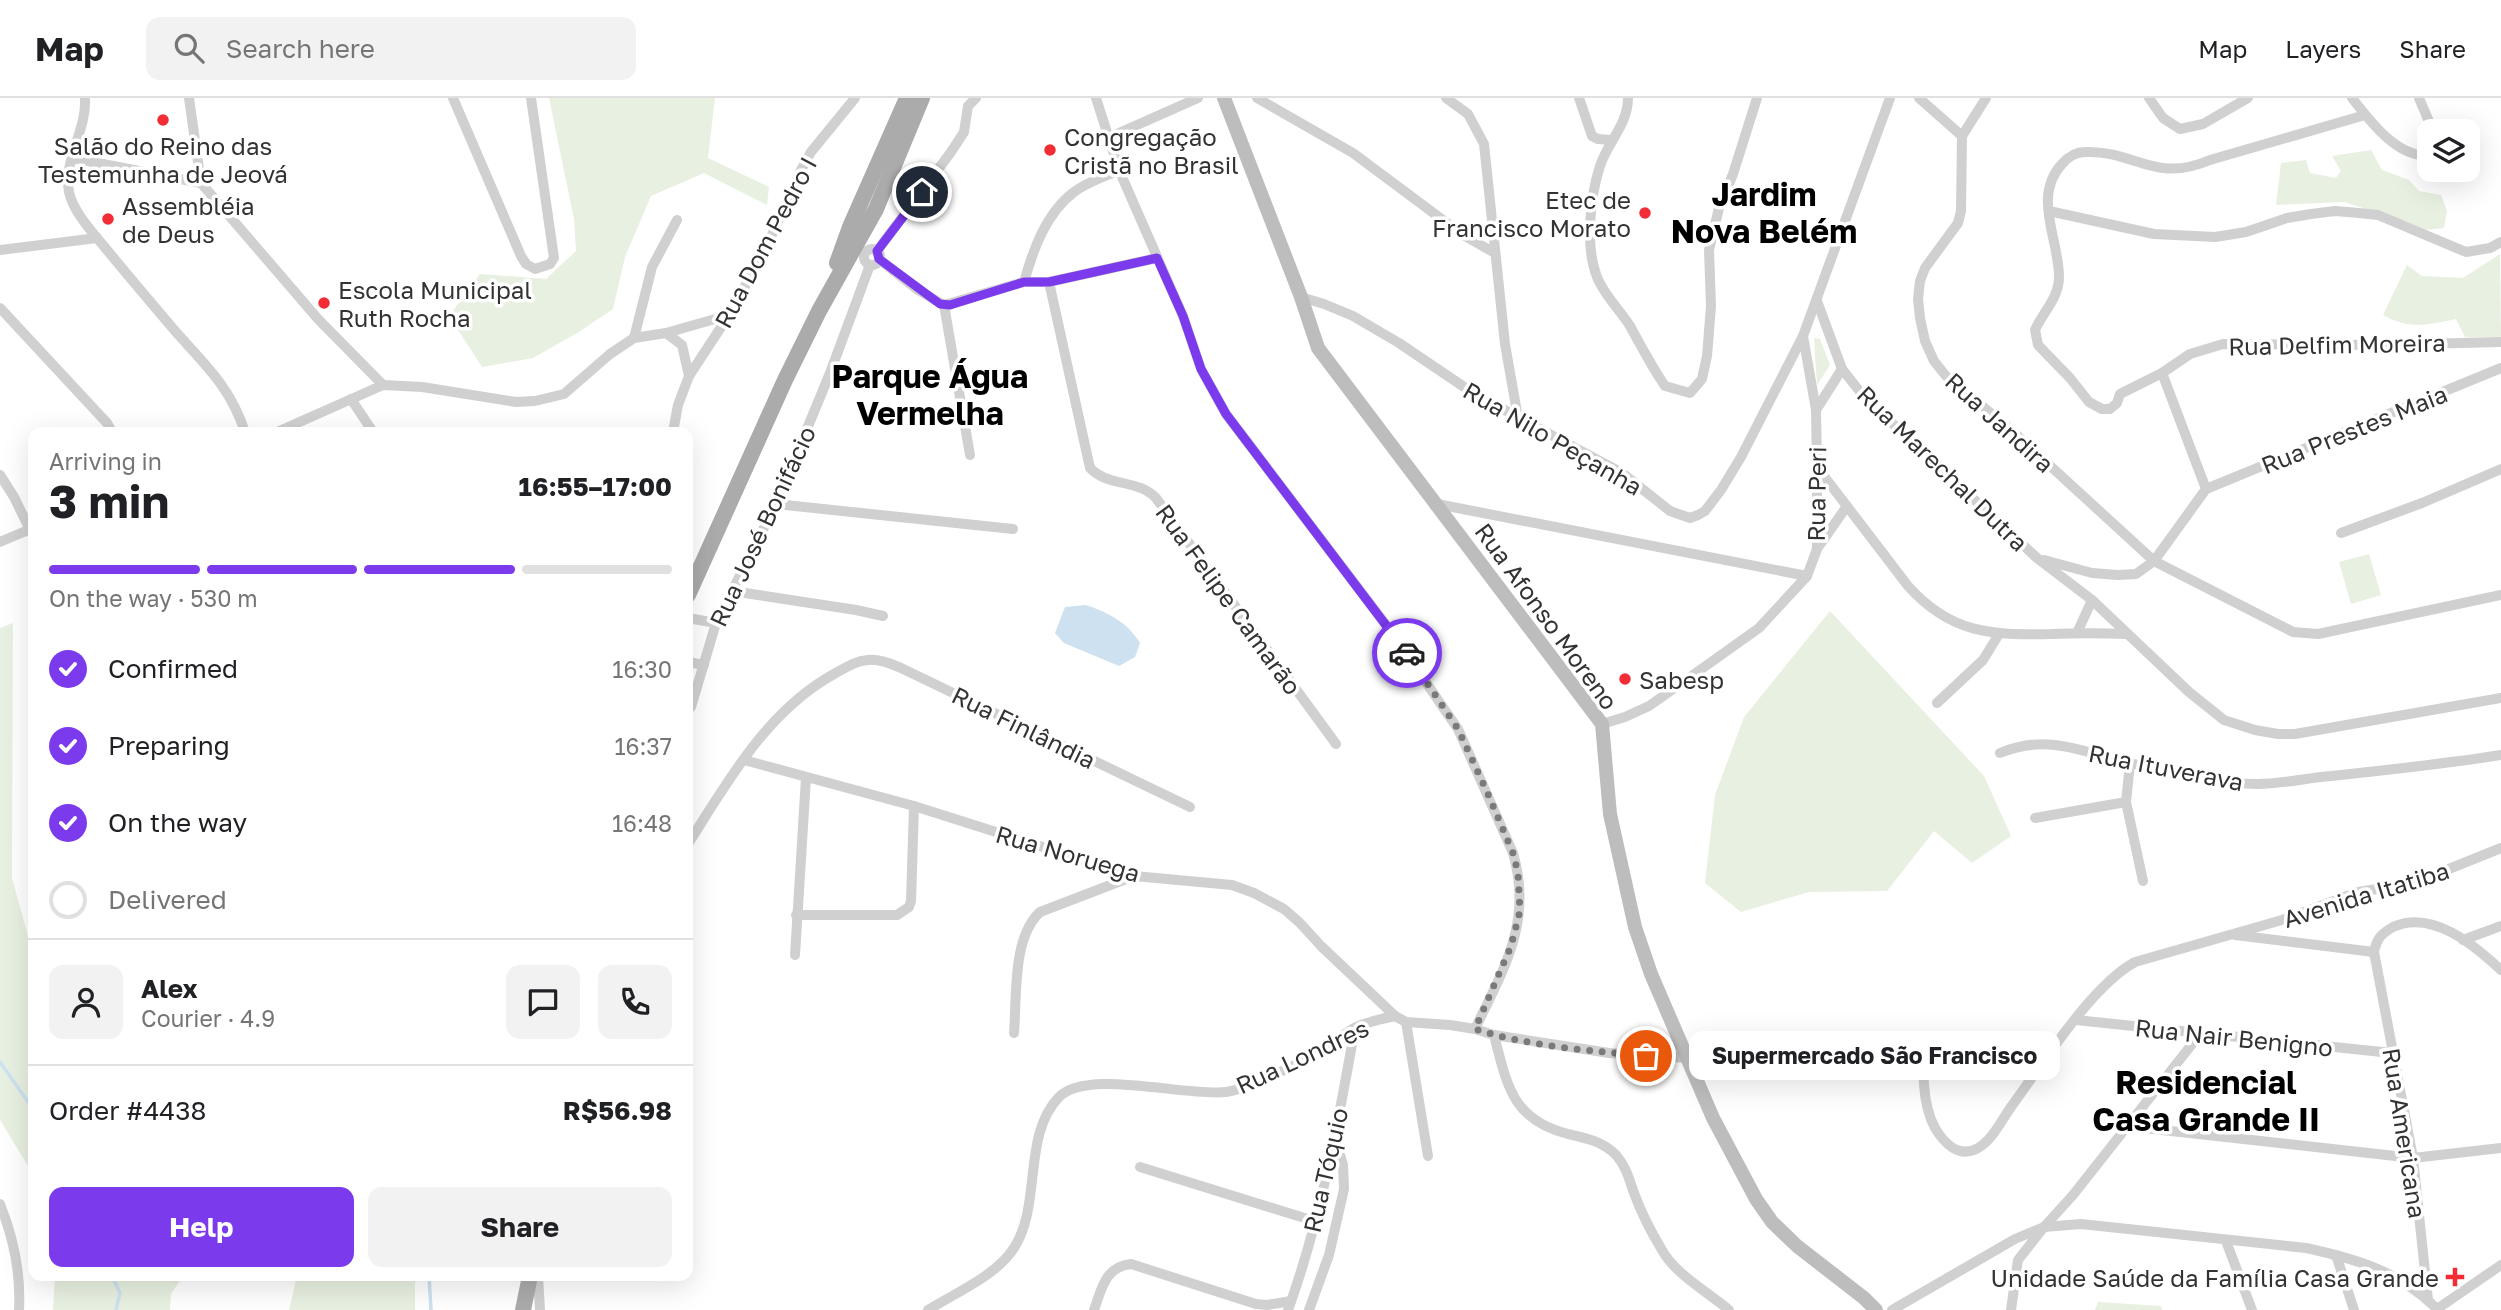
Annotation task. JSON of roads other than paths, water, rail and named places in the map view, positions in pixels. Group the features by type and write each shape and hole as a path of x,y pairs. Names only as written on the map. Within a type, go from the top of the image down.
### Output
{"main road":[{"path":"693,582 819,311 866,249 907,98"},
{"path":"866,249 876,209 922,98"},
{"name":"Rua Afonso Moreno","path":"1224,98 1318,348 1602,724 1610,814 1635,927 1651,974 1713,1118 1756,1199 1772,1222 1797,1246 1864,1298 1875,1310"},
{"path":"523,1310 529,1281"}],"street":[{"path":"85,98 86,116 72,158 68,187 71,201 139,290 223,384 235,404 243,427"},
{"path":"189,98 201,183 318,319 383,385"},
{"path":"453,98 521,256 530,268 542,268 554,258 531,98"},
{"name":"Rua Dom Pedro I","path":"674,427 678,405 689,376 729,315 766,248 801,170 811,152 855,98"},
{"name":"Rua José Bonifácio","path":"693,701 716,623 776,504 830,373 866,249 951,152 964,132 968,106 976,98"},
{"path":"1096,98 1119,170 1183,316 1201,369 1215,396 1399,642 1458,729 1513,853 1518,873 1520,911 1501,974 1475,1029"},
{"path":"1110,137 1198,98"},
{"path":"1257,98 1353,153 1463,235 1495,253"},
{"path":"1446,98 1468,114 1484,145 1505,344 1518,418"},
{"path":"1578,98 1592,136 1611,140"},
{"path":"1629,98 1625,118 1611,140 1600,168 1590,223 1591,250 1597,278 1629,324 1665,386 1690,393 1702,379 1707,356 1711,306 1709,250 1719,208 1758,98"},
{"path":"1817,301 1846,214 1890,98"},
{"path":"1919,98 1962,136"},
{"name":"Rua Jandira","path":"1986,98 1962,136 1961,204 1958,223 1925,268 1920,281 1918,299 1925,341 1946,376 2010,429 2154,561 2293,632 2318,634 2501,595"},
{"path":"2150,101 2163,118 2180,129 2203,124 2248,98"},
{"path":"2352,98 2393,142 2417,155"},
{"path":"2419,98 2428,119"},
{"path":"2365,115 2233,153 2193,168 2176,170 2133,162 2110,154 2080,152 2064,162 2049,182 2049,211 2154,234 2215,237 2246,232 2287,218 2335,211 2378,215 2466,252 2490,248 2501,242"},
{"path":"72,158 201,183"},
{"path":"1024,282 1031,258 1053,214 1075,191 1119,170"},
{"name":"Rua Delfim Moreira","path":"2049,211 2059,278 2051,305 2038,324 2035,337 2038,345 2089,402 2102,409 2110,408 2117,403 2120,394 2162,373 2190,354 2223,344 2379,345 2501,342"},
{"path":"634,338 652,267 677,220"},
{"path":"0,250 97,238"},
{"path":"866,249 918,290 944,305 1024,282 1049,282 1157,258"},
{"name":"Rua Felipe Camarão","path":"1049,282 1090,468 1100,476 1140,486 1156,498 1336,744"},
{"name":"Rua Nilo Peçanha","path":"1301,297 1353,316 1399,342 1474,393 1622,473 1670,511 1690,518 1705,511 1741,457 1803,336 1817,301"},
{"name":"Rua Marechal Dutra","path":"1817,301 1842,369 1865,398 2037,558 2092,600 2189,692 2224,720 2278,734 2295,734 2501,698"},
{"path":"944,305 970,455"},
{"path":"0,308 109,427"},
{"path":"287,427 383,385 422,387 516,402 535,401 564,394 610,354 634,338 666,333 729,315"},
{"path":"666,333 682,345 689,376"},
{"name":"Rua Peri","path":"1803,336 1816,411 1817,467 1817,549 1807,576"},
{"name":"Rua Prestes Maia","path":"2206,489 2501,368"},
{"name":"Rua Peri","path":"1816,411 1842,369"},
{"path":"2037,558 2092,573 2136,574 2154,561 2206,489 2162,373"},
{"path":"351,398 370,427"},
{"path":"1817,467 1895,570 1922,601 1952,621 1999,635 2127,634"},
{"path":"2341,533 2422,503 2501,469"},
{"path":"0,475 28,523"},
{"path":"776,504 1013,529"},
{"path":"1437,504 1807,576"},
{"path":"1817,549 1847,506"},
{"path":"0,542 28,532"},
{"path":"1602,724 1649,706 1759,628 1807,576"},
{"path":"732,591 883,616"},
{"path":"2077,633 2092,600"},
{"path":"693,619 716,623"},
{"path":"1937,704 1983,660 1999,635"},
{"name":"Rua Finlândia","path":"744,760 785,709 829,677 855,663 883,661 1190,807"},
{"path":"693,663 704,665"},
{"name":"Rua Ituverava","path":"2000,753 2039,742 2130,763 2255,784 2385,771 2501,755"},
{"path":"693,836 744,760"},
{"name":"Rua Noruega","path":"744,760 914,806 1135,876 1232,885 1284,909 1395,1016 1406,1022"},
{"path":"2130,763 2126,802 2143,881"},
{"path":"796,956 796,915 806,778"},
{"path":"2035,818 2126,802"},
{"path":"796,915 897,915 904,912 911,901 914,806"},
{"name":"Avenida Itatiba","path":"1928,1039 1926,1081 1931,1119 1948,1146 1964,1151 1975,1150 1994,1132 2104,986 2135,962 2282,920 2358,892 2414,883 2501,848"},
{"path":"1014,1033 1021,947 1031,920 1040,912 1135,876"},
{"path":"2229,934 2374,952 2381,934 2404,923 2424,922 2463,940 2501,970"},
{"path":"2463,940 2501,926"},
{"name":"Rua Americana","path":"2374,952 2413,1158 2428,1300"},
{"name":"Rua Londres","path":"928,1310 988,1273 1012,1251 1018,1240 1029,1201 1037,1142 1050,1108 1064,1092 1077,1086 1095,1085 1155,1086 1210,1093 1228,1092 1318,1053 1355,1028 1395,1016"},
{"name":"Rua Nair Benigno","path":"2076,1020 2392,1053"},
{"path":"1428,1156 1406,1022 1475,1029 1494,1035 1609,1053 1687,1058"},
{"name":"Rua Tóquio","path":"1290,1305 1335,1138 1355,1028"},
{"path":"2011,1310 2018,1260 2200,1034"},
{"path":"1494,1035 1506,1079 1518,1105 1533,1119 1552,1129 1602,1143 1615,1154 1626,1168 1635,1195 1663,1254 1729,1310"},
{"path":"2126,1126 2413,1158 2501,1148"},
{"path":"1309,1310 1329,1255 1344,1189 1343,1165 1335,1138"},
{"path":"1140,1167 1314,1221"},
{"path":"0,1204 15,1249 20,1284 19,1310"},
{"path":"1892,1310 2015,1239 2043,1227 2081,1224 2306,1248 2336,1255 2360,1261 2414,1288 2437,1309 2501,1265"},
{"path":"2226,1241 2252,1310"},
{"path":"2336,1255 2354,1310"},
{"path":"1094,1310 1104,1281 1110,1273 1122,1265 1131,1264 1256,1304 1290,1305"},
{"path":"538,1281 540,1310"}],"water":[{"path":"1086,605 1110,615 1129,629 1140,643 1135,657 1119,666 1064,643 1055,633 1065,607"}],"waterway":[{"path":"0,1062 28,1102"},
{"path":"114,1281 120,1293 116,1310"},
{"path":"429,1281 431,1310"}],"place":[{"name":"Salão do Reino das Testemunha de Jeová","path":"163,120"},
{"name":"Congregação Cristã no Brasil","path":"1050,150"},
{"name":"Etec de Francisco Morato","path":"1645,213"},
{"name":"Assembléia de Deus","path":"108,219"},
{"name":"Escola Municipal Ruth Rocha","path":"324,303"},
{"name":"Sabesp","path":"1625,679"},
{"name":"Supermercado São Francisco","path":"1646,1056"},
{"name":"Unidade Saúde da Família Casa Grande","path":"2455,1277"}],"district":[{"name":"Jardim Nova Belém","path":"1764,212"},
{"name":"Parque Água Vermelha","path":"930,394"},
{"name":"Residencial Casa Grande II","path":"2206,1100"}]}
